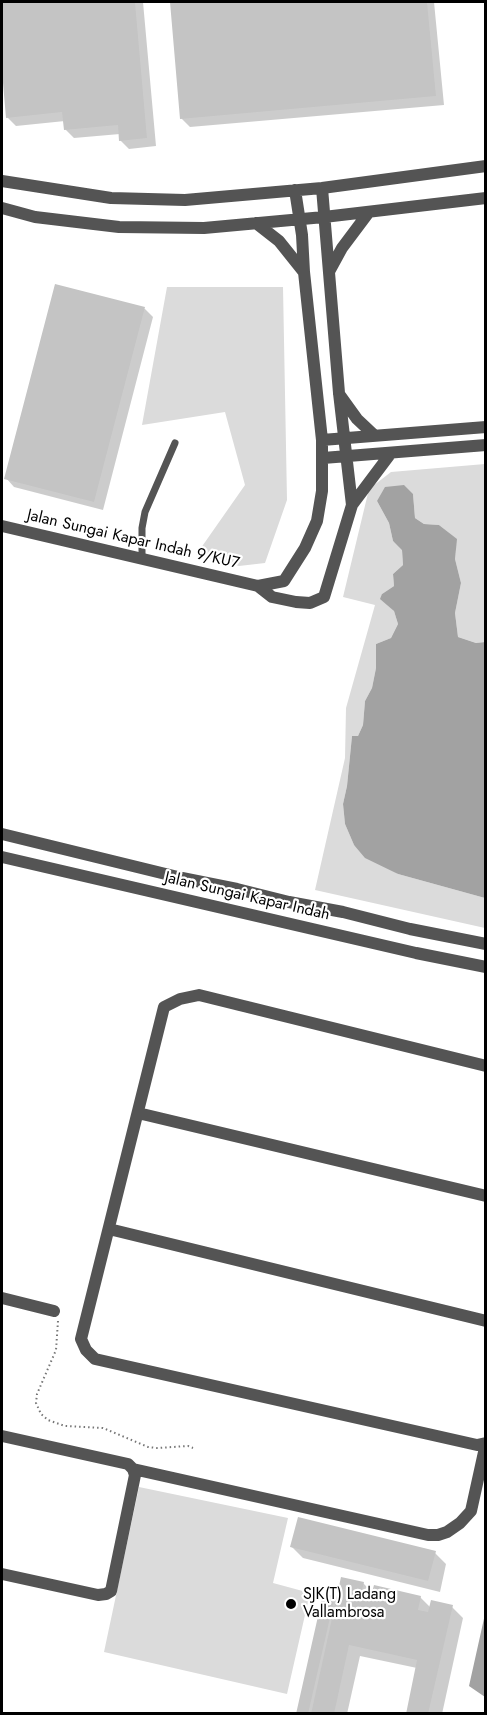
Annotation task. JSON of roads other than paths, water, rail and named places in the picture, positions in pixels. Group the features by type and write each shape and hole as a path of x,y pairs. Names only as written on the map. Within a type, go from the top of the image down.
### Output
{"street":[{"path":"2,181 111,198 185,200 322,188 486,166"},
{"path":"322,188 351,505"},
{"path":"258,586 284,581 305,548 317,521 322,492 323,458 295,190"},
{"path":"2,208 35,217 119,227 204,228 486,198"},
{"path":"330,270 342,248 369,212"},
{"path":"256,223 279,241 304,272"},
{"path":"339,393 357,419 379,434"},
{"path":"321,440 486,427"},
{"path":"323,458 486,445"},
{"path":"258,586 272,597 297,602 310,603 324,597 351,505 391,453"},
{"name":"Jalan Sungai Kapar Indah 9/KU7","path":"2,526 142,550 258,586"},
{"name":"Jalan Sungai Kapar Indah","path":"2,834 182,878 486,944"},
{"name":"Jalan Sungai Kapar Indah","path":"2,857 393,948 486,967"},
{"path":"2,1436 128,1464 134,1469 428,1535 447,1532 471,1511 486,1443 477,1445 95,1359 86,1350 81,1340 164,1007 180,999 199,995 486,1066"},
{"path":"138,1113 486,1196"},
{"path":"109,1229 486,1320"},
{"path":"2,1298 56,1313"},
{"path":"2,1574 98,1595 111,1591 135,1475 134,1469"}],"lane":[{"path":"142,550 145,512 175,443"}],"place":[{"name":"SJK(T) Ladang Vallambrosa","path":"291,1604"}]}
